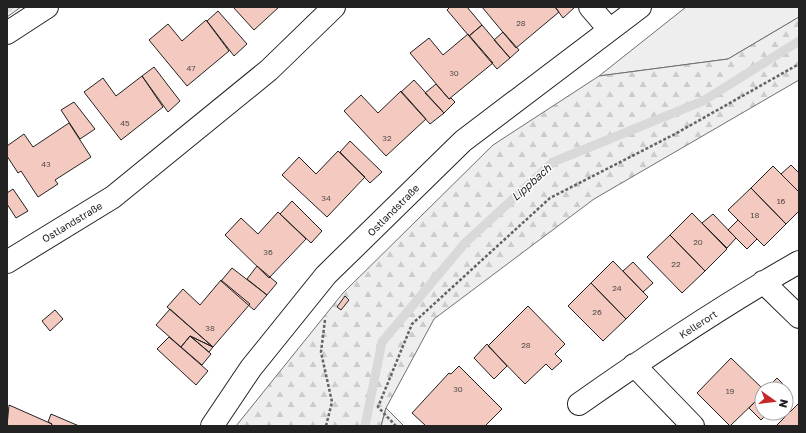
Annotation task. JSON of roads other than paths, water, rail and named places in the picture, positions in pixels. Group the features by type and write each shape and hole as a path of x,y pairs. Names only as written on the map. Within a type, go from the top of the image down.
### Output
{"street":[{"path":"7,33 47,7"},
{"name":"Ostlandstraße","path":"7,262 113,197 269,70 334,7"},
{"path":"590,7 609,29"},
{"name":"Ostlandstraße","path":"212,426 251,368 326,275 463,141 640,7"},
{"name":"Kellerort","path":"579,404 634,365 763,282 799,262"},
{"path":"763,282 799,318"},
{"path":"634,365 693,426"}],"waterway":[{"name":"Lippbach","path":"365,426 382,342 465,243 553,162 703,101 799,41"}]}
